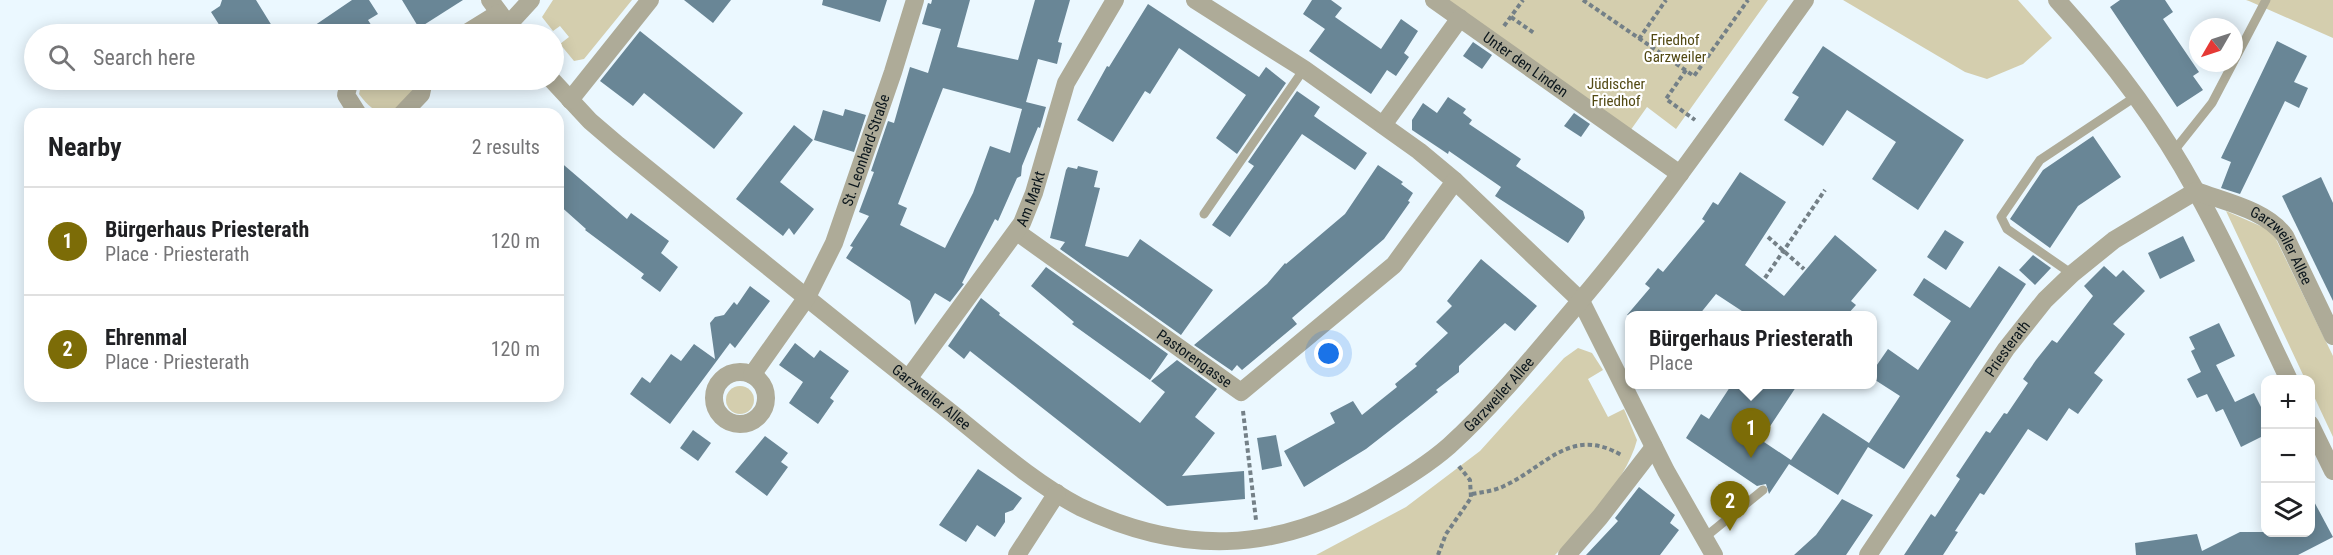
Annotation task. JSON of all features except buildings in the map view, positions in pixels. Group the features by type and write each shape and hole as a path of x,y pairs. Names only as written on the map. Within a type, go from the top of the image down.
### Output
{"street":[{"path":"489,24 503,18 531,0"},
{"path":"570,100 650,0"},
{"name":"St. Leonhard-Straße","path":"807,297 834,243 893,72 915,0"},
{"name":"Am Markt","path":"908,379 1017,232 1034,193 1066,83 1115,0"},
{"path":"1196,0 1304,69 1383,125 1455,181 1581,301 1654,447 1714,555"},
{"name":"Unter den Linden","path":"1434,0 1680,174"},
{"name":"Garzweiler Allee","path":"561,90 618,145 908,379 1057,493 1113,522 1161,538 1264,548 1336,516 1404,479 1445,449 1495,399 1581,301 1680,174 1805,0"},
{"path":"2057,0 2135,97 2173,152 2196,191 2287,375"},
{"path":"1383,125 1460,18"},
{"path":"347,90 346,95 354,108"},
{"path":"408,108 417,99 420,90"},
{"name":"Pastorengasse","path":"1017,232 1241,393 1395,265 1455,181"},
{"name":"Garzweiler Allee","path":"2196,191 2266,219 2277,226 2285,236 2333,336"},
{"name":"Priesterath","path":"1868,555 2006,349 2045,300 2072,274 2130,229 2196,191"},
{"path":"752,375 807,297"},
{"path":"2312,429 2333,471"},
{"path":"1567,555 1654,447"},
{"path":"1017,555 1057,493"}],"lane":[{"path":"2243,45 2266,0"},
{"path":"1204,214 1304,69"},
{"path":"2173,152 2212,103 2229,72"},
{"path":"2072,274 2007,229 2001,217 2040,160 2135,97"},
{"path":"1704,538 1763,490"}],"path":[{"path":"1493,42 1523,0"},
{"path":"1583,0 1694,76 1748,0"},
{"path":"1639,39 1666,0"},
{"path":"1511,17 1534,33"},
{"path":"1686,70 1666,99 1710,131"},
{"path":"1765,278 1825,190"},
{"path":"1768,237 1804,269"},
{"path":"1241,393 1264,548"},
{"path":"1472,494 1506,485 1555,453 1579,446 1605,447 1639,466"},
{"path":"1438,555 1446,534 1467,507 1472,494 1467,475 1445,449"}],"green space":[{"path":"553,0 632,0 584,59 574,61 564,49 564,41 569,37 564,31 564,24 548,24 542,17"},
{"name":"Friedhof Garzweiler","path":"1444,0 1768,0 1676,129 1647,107 1630,131"},
{"path":"1843,0 2018,0 2052,38 2023,64 1987,79 1965,72"},
{"path":"2246,0 2333,0 2333,38 2249,1"},
{"path":"360,90 412,90 398,108 372,108 359,94"},
{"path":"2226,211 2272,231 2333,356 2333,437 2315,399 2315,375 2303,375"},
{"path":"1578,348 1592,353 1603,370 1588,379 1608,417 1624,409 1637,440 1624,470 1603,502 1555,555 1316,555 1406,507 1480,451 1564,358"},
{"path":"740,386 750,390 754,400 750,410 740,414 730,410 726,400 730,390"}],"place":[{"name":"Bürgerhaus Priesterath","path":"1751,458"},
{"name":"Ehrenmal","path":"1730,531"}],"park label":[{"name":"Jüdischer Friedhof","path":"1616,92"}]}
